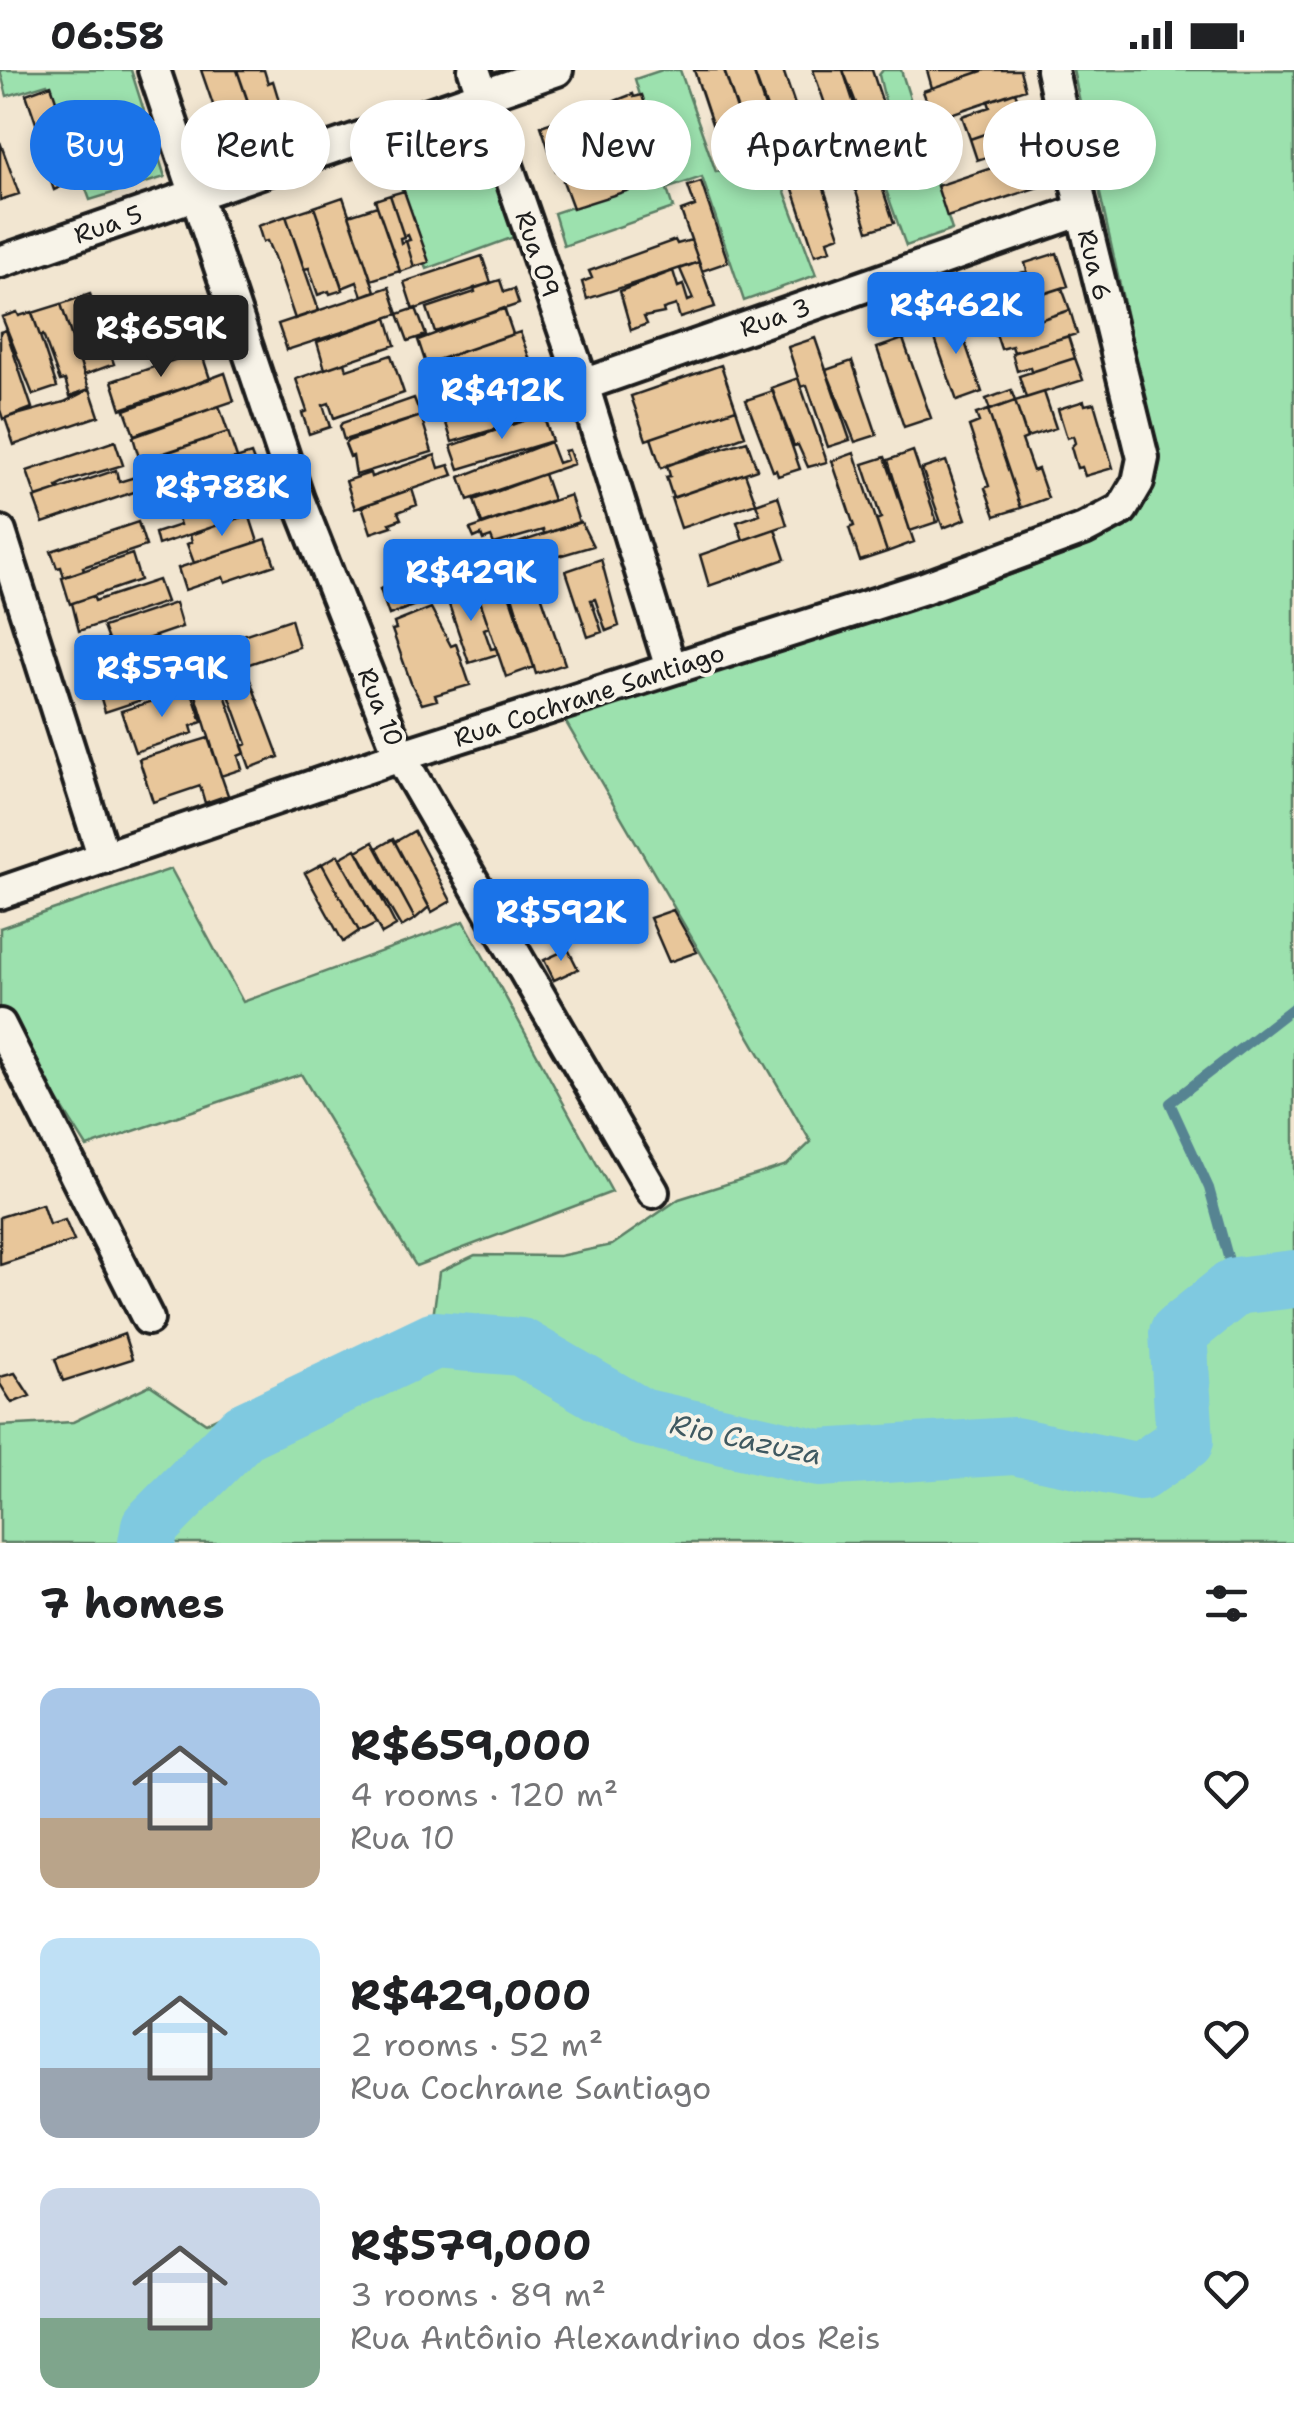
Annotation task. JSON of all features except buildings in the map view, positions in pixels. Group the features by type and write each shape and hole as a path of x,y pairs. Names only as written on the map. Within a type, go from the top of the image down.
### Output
{"street":[{"name":"Rua 10","path":"154,70 298,500 400,756 653,1192"},
{"name":"Rua 5","path":"0,262 195,193 478,82 557,70"},
{"name":"Rua 6","path":"1052,70 1143,458"},
{"name":"Rua 09","path":"478,82 582,385 671,668"},
{"name":"Rua 3","path":"582,385 1082,210"},
{"name":"Rua Cochrane Santiago","path":"0,893 400,756 920,589 1084,529 1122,509 1138,482 1143,458"},
{"path":"0,532 104,858"},
{"path":"0,1025 148,1319"}],"green space":[{"path":"0,70 131,70 141,100 53,100 47,84 7,96"},
{"path":"662,70 680,70 691,100 642,100 635,79"},
{"path":"883,70 901,70 911,100 885,100 879,75"},
{"path":"1073,70 1294,70 1294,1543 0,1543 0,1426 73,1422 150,1385 206,1423 433,1318 439,1272 475,1255 559,1256 612,1245 679,1199 787,1165 811,1142 564,719 932,603 1032,567 1131,520 1157,455 1099,190 1156,190 1156,100 1080,100"},
{"path":"691,101 711,158 711,190 784,190 816,275 744,301 702,177 691,181"},
{"path":"86,190 123,190 90,200"},
{"path":"402,190 500,190 514,237 427,269"},
{"path":"624,190 667,190 673,208 564,246 554,213"},
{"path":"886,190 939,190 952,230 906,246"},
{"path":"171,869 243,1002 464,921 612,1192 416,1266 301,1074 87,1147 0,1008 0,928"}],"waterway":[{"path":"1236,1286 1209,1188 1170,1103 1294,1007"},
{"name":"Rio Cazuza","path":"147,1543 150,1526 244,1431 435,1340 521,1347 641,1417 819,1458 1014,1446 1140,1472 1185,1441 1178,1333 1236,1286 1294,1279"}]}
